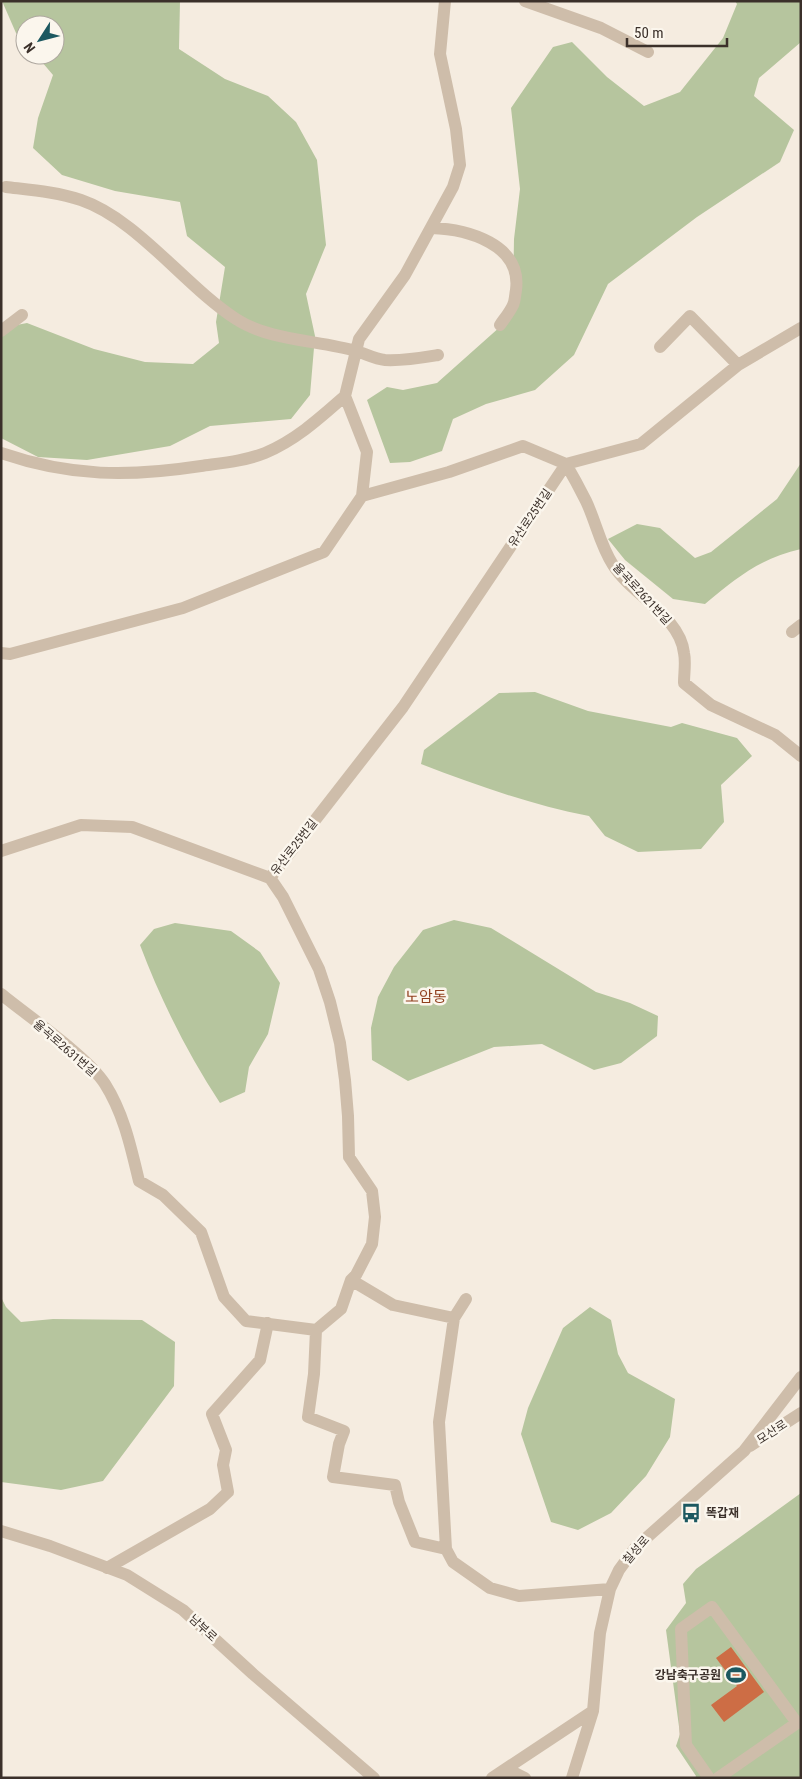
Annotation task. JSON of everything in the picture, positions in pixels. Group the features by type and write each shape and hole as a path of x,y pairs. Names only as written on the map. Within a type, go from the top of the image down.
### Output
{"street":[{"path":"1,453 60,468 115,475 161,472 232,461 264,453 302,434 345,396 359,339 405,275 453,187 460,165 456,129 440,54 445,1"},
{"path":"525,1 601,28 648,52"},
{"path":"6,187 81,200 117,220 156,250 208,299 238,321 268,332 356,351 382,360 405,360 438,355"},
{"path":"431,228 451,229 486,240 500,249 510,261 518,278 514,304 500,325"},
{"path":"1,330 22,315"},
{"path":"660,347 690,316 738,365"},
{"path":"362,496 449,472 523,446 566,464 641,444 738,365 801,328"},
{"path":"1,653 10,654 183,608 324,552 362,496 367,452 345,396"},
{"name":"율곡로2621번길","path":"566,464 586,502 601,543 614,566 641,596 664,615 676,632 684,651 684,683 711,705 775,735 801,756"},
{"name":"유산로25번길","path":"351,1280 356,1275 372,1244 375,1217 372,1191 349,1157 348,1116 340,1043 320,969 283,897 270,878 404,707 566,464"},
{"path":"1,851 81,825 132,826 270,878"},
{"name":"율곡로2631번길","path":"1,994 78,1056 104,1083 126,1128 139,1181 163,1195 201,1232 224,1297 246,1321 316,1330"},
{"path":"446,1549 415,1542 399,1502 395,1485 333,1477 338,1444 344,1431 308,1417 314,1374 316,1330 341,1309 351,1280 393,1305 454,1318"},
{"path":"466,1299 454,1318 439,1422 446,1549 454,1562 490,1588 519,1596 610,1589"},
{"path":"108,1568 210,1509 228,1492 223,1465 226,1450 212,1414 260,1360 268,1323"},
{"name":"칠성로","path":"572,1778 593,1711 600,1633 610,1589 618,1570 635,1548 744,1451 801,1377"},
{"name":"모산로","path":"744,1451 801,1413"},
{"name":"남부로","path":"1,1531 50,1546 127,1575 183,1610 253,1674 374,1778"},
{"path":"709,1778 686,1745 681,1629 712,1607 797,1724 718,1778"},
{"path":"495,1776 593,1711"},
{"path":"495,1776 511,1771 524,1778"}],"green space":[{"path":"2,1 180,1 179,49 225,79 268,96 296,122 317,160 326,245 306,294 315,336 310,395 291,419 210,426 170,446 87,460 38,457 1,438 1,328 27,323 94,349 145,362 193,364 219,343 216,322 225,267 187,236 180,202 115,191 62,175 33,148 38,118 53,75 44,65 65,65 65,15 15,15 15,31"},
{"path":"735,1 801,1 801,42 759,78 754,96 794,130 780,162 697,217 608,284 574,355 535,390 486,404 453,419 442,451 410,462 390,463 367,400 387,387 403,390 437,383 501,326 513,297 514,239 520,189 511,108 553,47 572,42 607,77 644,106 680,92 723,38 737,4"},
{"path":"801,463 801,549 773,558 750,570 705,604 673,599 625,560 608,539 637,524 660,528 695,558 711,552 777,499"},
{"path":"535,692 588,711 671,727 682,723 737,738 752,756 721,785 724,822 701,849 638,852 605,836 589,816 483,787 421,764 424,750 499,693"},
{"path":"454,920 491,928 596,992 630,1003 658,1016 657,1036 621,1063 594,1070 542,1044 494,1047 408,1081 372,1060 371,1028 378,997 394,967 423,930"},
{"path":"175,923 231,931 260,952 280,983 268,1034 249,1067 245,1092 220,1103 176,1027 140,945 154,929"},
{"path":"1,1297 6,1307 21,1322 53,1319 142,1320 175,1342 174,1386 103,1481 61,1490 1,1482"},
{"path":"590,1307 611,1320 618,1354 628,1373 675,1399 670,1437 646,1476 611,1513 578,1530 551,1522 521,1434 528,1408 563,1328"},
{"name":"강남축구공원","path":"801,1493 801,1778 695,1778 696,1776 676,1746 680,1734 666,1630 686,1603 683,1584 696,1569"}],"building":[{"path":"731,1647 764,1692 724,1722 711,1705 737,1686 716,1658"}],"place":[{"name":"똑갑재","path":"691,1513"},
{"name":"강남축구공원","path":"736,1675"}],"district":[{"name":"노암동","path":"426,997"}]}
